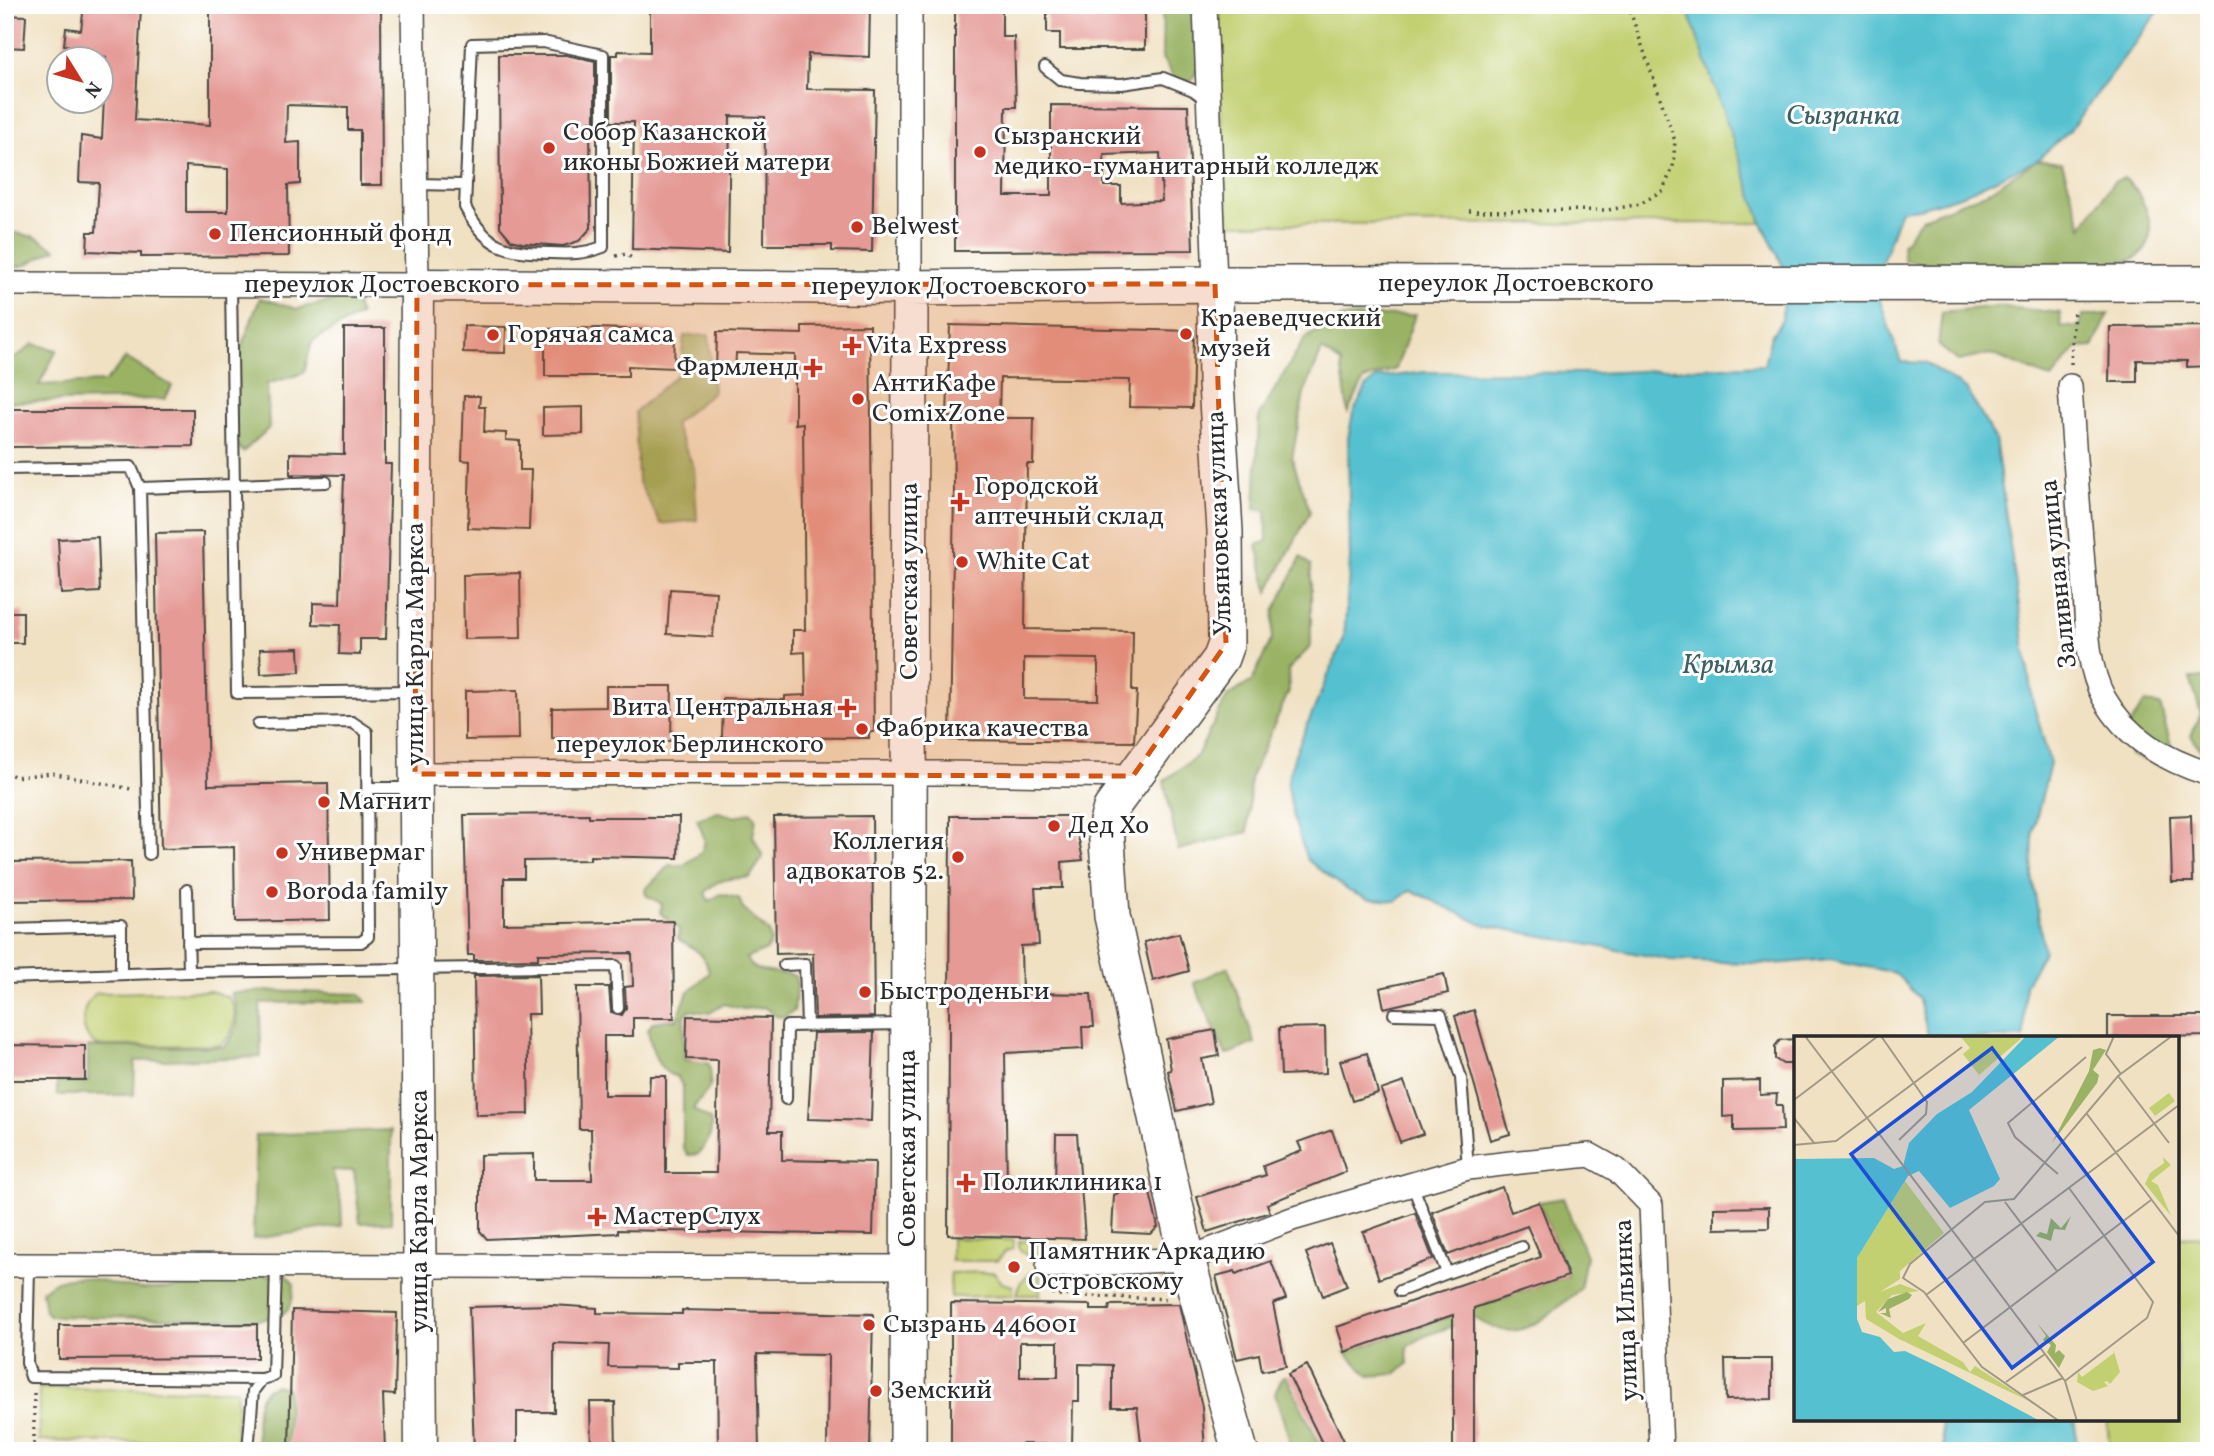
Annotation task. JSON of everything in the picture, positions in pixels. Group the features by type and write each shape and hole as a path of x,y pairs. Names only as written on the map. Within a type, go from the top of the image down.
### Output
{"main road":[{"name":"переулок Достоевского","path":"910,288 1215,284 2209,283"},
{"name":"Ульяновская улица","path":"1215,284 1216,384 1225,531 1226,644 1221,658 1111,808 1106,825 1112,916 1187,1259 1240,1451"},
{"name":"Советская улица","path":"908,1451 910,288"}],"street":[{"name":"улица Карла Маркса","path":"413,5 417,285 415,781 421,1451"},
{"name":"Советская улица","path":"910,5 910,288"},
{"name":"Ульяновская улица","path":"1205,5 1215,284"},
{"name":"переулок Достоевского","path":"5,284 910,288"},
{"name":"Заливная улица","path":"2070,386 2090,650 2102,696 2122,724 2145,745 2176,763 2209,774"},
{"name":"переулок Берлинского","path":"415,781 910,774 1133,776"},
{"name":"улица Ильинка","path":"1468,1168 1590,1155 1617,1170 1651,1205 1661,1451"},
{"path":"1048,1266 1187,1259 1292,1219 1468,1168"},
{"path":"5,1265 908,1267"}],"lane":[{"path":"543,42 603,55 603,247 584,254 519,253 502,248 475,227 465,207 465,185 472,44 543,42"},
{"path":"1045,67 1062,80 1080,83 1122,83 1163,78 1193,90 1210,103"},
{"path":"416,184 465,185"},
{"path":"231,284 237,692 415,691"},
{"path":"5,469 131,467 139,488 149,854"},
{"path":"139,488 326,482"},
{"path":"188,943 362,942 368,937 368,732 352,722 258,724"},
{"path":"368,788 415,781"},
{"path":"187,890 189,972"},
{"path":"5,929 121,926 121,974"},
{"path":"784,965 805,964 807,1026"},
{"path":"5,978 189,972 616,966 618,1008"},
{"path":"1394,1014 1441,1015 1461,1078 1468,1168"},
{"path":"786,1099 787,1026 908,1024"},
{"path":"1412,1184 1447,1273"},
{"path":"1400,1291 1522,1247"},
{"path":"29,1265 27,1363 31,1377 262,1379 273,1376 276,1266"},
{"path":"248,1451 253,1391 262,1379"}],"path":[{"path":"1469,211 1608,210 1640,204 1662,191 1673,168 1675,141 1628,5"},
{"path":"2070,386 2074,307"},
{"path":"5,772 16,777 52,773 147,792"},
{"path":"1048,1266 1054,1295 1106,1299 1200,1300"},
{"path":"34,1377 34,1451"}],"highlighted area":[{"path":"1215,284 1226,644 1133,776 415,774 417,285"}],"green space":[{"path":"1163,5 1200,5 1201,62 1192,80 1178,84 1162,58"},
{"path":"1214,5 1686,5 1762,223 1228,224"},
{"path":"2037,160 2062,163 2082,227 2114,181 2124,178 2133,187 2147,212 2150,226 2145,250 2136,258 2121,262 1938,266 1904,260 1902,245 1922,218 1986,193"},
{"path":"5,231 35,237 56,249 25,265 5,269"},
{"path":"353,296 360,315 312,341 304,373 267,384 269,428 243,452 234,442 239,353 260,298 297,309"},
{"path":"1998,306 2060,313 2061,326 2079,328 2083,316 2109,314 2093,347 2076,348 2052,379 1991,354 1958,361 1938,345 1942,312"},
{"path":"1415,315 1396,369 1364,380 1348,412 1341,363 1322,350 1304,393 1292,458 1310,512 1268,592 1257,545 1267,541 1266,511 1255,509 1259,416 1305,338 1343,317"},
{"path":"709,335 713,392 674,424 694,467 697,520 661,524 638,481 635,412 680,372 684,336"},
{"path":"33,344 57,350 39,385 105,382 126,358 172,386 165,399 5,402 5,366"},
{"path":"1301,557 1311,566 1311,646 1288,670 1289,691 1250,779 1248,832 1178,850 1164,781 1197,756 1227,697 1252,681 1272,638 1274,612"},
{"path":"2190,678 2209,678 2209,761 2191,736 2201,714"},
{"path":"2144,703 2160,705 2172,750 2160,765 2130,755 2128,728"},
{"path":"718,812 736,817 751,812 756,818 753,836 763,857 750,877 720,881 705,893 709,901 721,894 739,898 743,909 769,932 771,941 767,950 746,958 750,964 761,970 795,976 797,985 794,1011 784,1017 776,1016 764,1007 743,1009 724,1004 710,1013 689,1010 684,1017 684,1060 709,1064 711,1080 708,1090 693,1109 710,1120 710,1135 697,1155 688,1155 683,1147 683,1087 677,1076 670,1074 660,1065 648,1030 653,1022 677,1019 688,992 709,973 702,956 678,939 679,929 660,913 662,904 646,895 645,890 669,865 684,865 702,852 705,840 697,819"},
{"path":"1228,967 1255,1043 1226,1055 1194,983"},
{"path":"211,991 228,997 234,1009 233,1029 220,1045 99,1046 92,1042 84,1029 84,1012 91,998 97,993"},
{"path":"271,991 360,994 366,1002 260,1003 261,1057 135,1061 134,1095 57,1095 57,1082 88,1082 88,1047 224,1047 234,1034 237,1021 231,993"},
{"path":"391,1130 391,1222 360,1223 354,1171 332,1170 341,1202 342,1226 253,1239 256,1135"},
{"path":"1563,1198 1586,1256 1580,1289 1543,1319 1519,1330 1505,1330 1491,1327 1475,1318 1425,1336 1407,1347 1408,1364 1395,1374 1369,1376 1345,1352 1568,1276 1539,1202"},
{"path":"2209,1236 2209,1451 2110,1451 2107,1421 2179,1421 2179,1237"},
{"path":"951,1238 1013,1240 1013,1249 1006,1251 997,1261 951,1261"},
{"path":"1019,1241 1041,1242 1040,1260 1031,1259 1019,1249"},
{"path":"994,1272 1002,1283 1013,1286 1013,1295 951,1297 950,1273"},
{"path":"1032,1272 1040,1272 1040,1295 1017,1295 1020,1283"},
{"path":"248,1275 286,1275 294,1284 292,1301 287,1311 259,1320 50,1316 45,1311 42,1291 66,1278 91,1279 131,1288 157,1289 211,1284"},
{"path":"1283,1376 1286,1376 1323,1451 1288,1451 1289,1438 1275,1393"},
{"path":"275,1385 287,1388 288,1392 287,1451 257,1451 258,1404 267,1389"},
{"path":"39,1388 237,1390 236,1451 207,1451 206,1443 39,1441"}],"water":[{"name":"Крымза","path":"1686,5 2163,5 2070,130 2037,160 1960,196 1919,208 1901,210 1874,283 1901,362 1926,363 1967,390 1995,439 2032,698 2050,763 2033,832 2032,875 2044,951 2025,985 2024,1036 1928,1036 1918,997 1895,973 1830,959 1774,964 1671,960 1483,925 1411,890 1396,901 1368,899 1349,891 1307,860 1294,819 1287,784 1295,754 1344,638 1350,559 1348,438 1353,413 1367,386 1377,378 1425,372 1597,373 1764,365 1771,336 1782,320 1783,266 1762,223"},
{"path":"1941,1421 2074,1421 2079,1451 1944,1451"}],"building":[{"path":"84,5 141,7 135,120 210,125 210,11 229,12 229,5 381,5 382,185 360,185 360,130 348,130 348,107 287,105 286,143 300,142 300,184 288,185 289,256 141,257 141,253 87,251 88,232 96,232 99,183 79,182 81,136 102,139 103,116 116,116 116,46 64,45 66,28 81,30","holes":["186,166 228,169 228,212 186,212"]},
{"path":"650,5 870,5 869,57 808,54 807,89 875,90 872,252 832,251 832,245 764,245 765,117 730,116 728,253 632,249 634,122 611,122 611,55 618,55 618,51 650,52"},
{"path":"955,5 1002,5 1002,37 1014,37 1016,107 1006,107 1005,196 1051,196 1051,105 1188,106 1193,250 955,251","holes":["1160,153 1162,201 1121,203 1121,186 1104,186 1104,155"]},
{"path":"1047,5 1145,5 1145,49 1060,49 1060,33 1047,33"},
{"path":"5,15 26,16 24,48 5,47"},
{"path":"499,55 566,55 595,61 595,122 590,121 591,228 579,241 563,246 522,243 511,240 500,227"},
{"path":"870,325 874,732 869,732 869,738 722,737 723,698 785,700 785,696 806,695 805,652 793,653 793,630 805,630 803,423 795,424 795,355 736,353 735,373 716,373 717,332 802,334 802,326"},
{"path":"950,325 1194,331 1192,408 1129,407 1130,380 1000,378 999,418 1034,418 1033,464 1027,464 1025,629 1133,631 1132,691 1137,691 1134,742 950,740 954,491 953,417 947,417","holes":["1024,658 1098,659 1098,700 1024,699"]},
{"path":"464,326 506,327 505,353 463,352"},
{"path":"2209,326 2209,366 2187,367 2187,361 2137,360 2137,382 2109,382 2110,327"},
{"path":"344,328 385,328 385,464 391,464 386,639 360,639 360,655 339,654 340,625 313,624 313,603 340,604 344,475 290,474 290,453 344,454"},
{"path":"545,329 675,331 674,368 628,366 628,376 545,376"},
{"path":"464,396 480,396 479,407 485,407 484,432 506,433 506,440 520,441 520,470 531,470 529,530 468,528 470,461 462,460"},
{"path":"583,407 583,434 543,435 543,408"},
{"path":"5,409 193,409 193,446 5,447"},
{"path":"203,532 208,785 328,783 330,920 235,922 234,847 161,849 155,533"},
{"path":"98,537 100,592 61,594 58,539"},
{"path":"520,573 521,638 464,639 463,575"},
{"path":"670,589 716,592 713,637 667,634"},
{"path":"5,612 23,612 23,643 5,643"},
{"path":"299,648 300,672 261,674 260,649"},
{"path":"606,686 672,686 671,741 552,738 552,708 606,707"},
{"path":"518,690 519,739 465,740 465,691"},
{"path":"589,814 589,817 679,817 678,858 590,856 590,860 524,861 524,878 504,878 504,924 673,921 674,1018 633,1018 633,1036 604,1036 604,1095 649,1095 650,1076 666,1076 666,1173 716,1173 718,1060 686,1059 687,1016 771,1018 769,1131 782,1131 782,1160 875,1162 873,1235 618,1230 618,1233 487,1239 480,1231 480,1155 534,1154 534,1180 592,1180 591,1129 579,1129 577,987 609,987 611,1012 622,1015 626,1008 625,987 633,986 632,953 538,954 538,959 474,960 474,955 468,955 464,815"},
{"path":"2191,815 2193,882 2172,882 2170,816"},
{"path":"872,816 874,1017 815,1018 813,953 776,954 774,817"},
{"path":"950,816 1074,816 1083,860 1062,862 1063,888 1035,888 1039,945 1021,946 1022,993 1091,994 1094,1027 1082,1027 1083,1049 1005,1053 1007,1185 1055,1186 1056,1134 1077,1134 1085,1239 948,1235"},
{"path":"131,861 132,900 5,901 5,862"},
{"path":"1179,933 1189,971 1153,981 1144,942"},
{"path":"1444,974 1448,993 1384,1008 1380,988"},
{"path":"538,975 539,1014 527,1014 529,1114 476,1115 474,976"},
{"path":"1474,1010 1510,1134 1490,1140 1455,1016"},
{"path":"2108,1016 2209,1016 2209,1036 2108,1036"},
{"path":"1325,1027 1326,1073 1281,1075 1279,1028"},
{"path":"1215,1030 1219,1056 1202,1059 1211,1103 1177,1111 1168,1071 1171,1070 1166,1039"},
{"path":"874,1032 871,1121 808,1119 813,1033"},
{"path":"1794,1039 1794,1064 1783,1064 1775,1059 1775,1046 1780,1040"},
{"path":"5,1045 85,1046 85,1080 5,1080"},
{"path":"1367,1053 1378,1093 1352,1101 1340,1061"},
{"path":"1760,1080 1760,1095 1777,1094 1776,1105 1782,1105 1783,1130 1734,1131 1734,1116 1723,1117 1723,1081"},
{"path":"1404,1082 1423,1134 1400,1142 1381,1090"},
{"path":"1332,1130 1346,1172 1267,1204 1270,1212 1207,1232 1197,1197 1266,1175 1263,1166 1302,1151 1298,1142"},
{"path":"1147,1180 1158,1227 1151,1234 1112,1232 1114,1195 1118,1193 1118,1181"},
{"path":"1502,1187 1511,1212 1539,1202 1568,1276 1474,1308 1474,1451 1453,1451 1453,1315 1345,1352 1337,1327 1541,1257 1527,1226 1448,1255 1432,1212"},
{"path":"1769,1207 1769,1228 1714,1229 1714,1208"},
{"path":"1415,1213 1433,1259 1379,1279 1363,1232"},
{"path":"1330,1243 1347,1286 1323,1296 1306,1253"},
{"path":"1271,1261 1286,1299 1273,1304 1286,1366 1262,1371 1259,1354 1237,1359 1216,1276 1235,1271 1236,1274"},
{"path":"951,1303 1090,1305 1090,1310 1109,1310 1110,1305 1179,1304 1202,1407 1205,1451 1142,1451 1137,1407 1112,1407 1112,1365 1079,1364 1079,1401 1073,1401 1072,1445 1021,1444 1021,1451 951,1451","holes":["1020,1342 1058,1342 1058,1377 1020,1377"]},
{"path":"553,1305 597,1308 597,1313 682,1314 682,1310 873,1314 870,1451 827,1451 828,1355 757,1354 759,1451 718,1451 717,1362 678,1362 678,1368 608,1367 609,1345 554,1343 554,1412 517,1412 517,1451 474,1451 469,1307"},
{"path":"292,1310 397,1313 395,1395 383,1394 385,1451 289,1451"},
{"path":"257,1324 257,1358 59,1359 59,1325"},
{"path":"1725,1359 1772,1359 1772,1399 1726,1400"},
{"path":"1307,1365 1349,1451 1326,1451 1288,1374"},
{"path":"590,1402 615,1402 616,1451 591,1451"}],"place":[{"name":"Собор Казанской иконы Божией матери","path":"549,148"},
{"name":"Сызранский медико-гуманитарный колледж","path":"980,152"},
{"name":"Belwest","path":"857,227"},
{"name":"Пенсионный фонд","path":"215,234"},
{"name":"Краеведческий музей","path":"1186,334"},
{"name":"Горячая самса","path":"493,335"},
{"name":"Vita Express","path":"852,346"},
{"name":"Фармленд","path":"813,368"},
{"name":"АнтиКафе ComixZone","path":"858,399"},
{"name":"Городской аптечный склад","path":"960,502"},
{"name":"White Cat","path":"962,562"},
{"name":"Вита Центральная","path":"847,708"},
{"name":"Фабрика качества","path":"862,729"},
{"name":"Магнит","path":"324,802"},
{"name":"Дед Хо","path":"1054,826"},
{"name":"Универмаг","path":"282,853"},
{"name":"Коллегия адвокатов 52.","path":"958,857"},
{"name":"Boroda family","path":"272,892"},
{"name":"Быстроденьги","path":"865,992"},
{"name":"Поликлиника 1","path":"966,1183"},
{"name":"МастерСлух","path":"597,1217"},
{"name":"Памятник Аркадию Островскому","path":"1014,1267"},
{"name":"Сызрань 446001","path":"869,1325"},
{"name":"Земский","path":"876,1391"}],"water label":[{"name":"Сызранка","path":"1843,116"}]}
